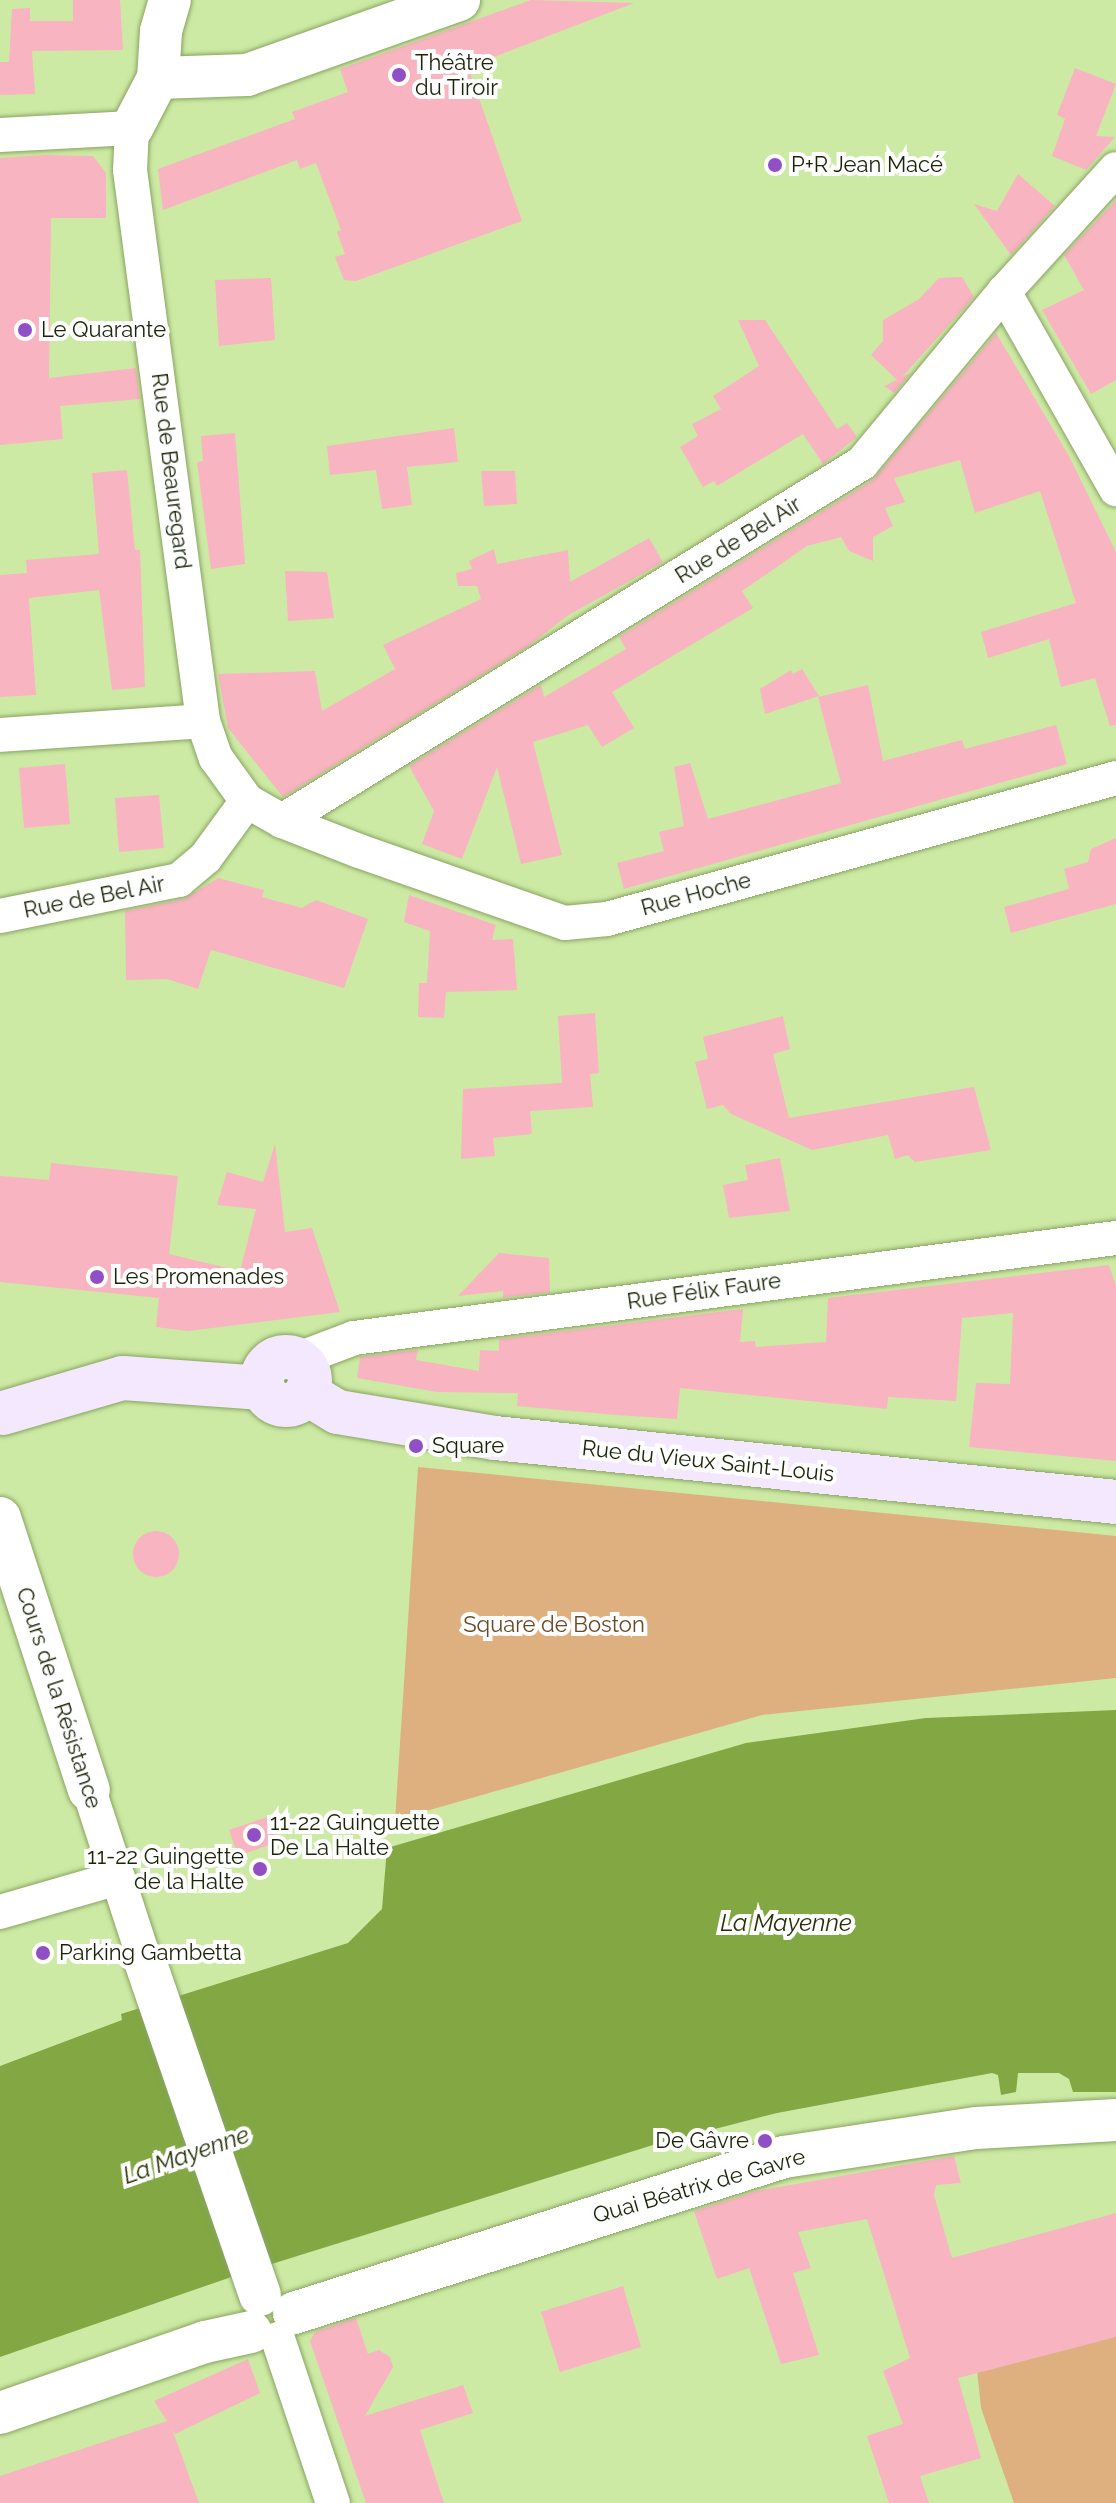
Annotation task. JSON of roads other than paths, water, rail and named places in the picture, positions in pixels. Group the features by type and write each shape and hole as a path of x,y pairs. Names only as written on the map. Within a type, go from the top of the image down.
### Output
{"main road":[{"path":"1,1422 123,1378 263,1388 263,1373 273,1361 301,1376"},
{"name":"Rue du Vieux Saint-Louis","path":"301,1376 338,1412 495,1438 1116,1502"}],"street":[{"name":"Rue de Beauregard","path":"170,0 161,31 158,78 132,128 130,170 203,721 216,758 247,801 282,821"},
{"path":"158,78 247,75 459,0"},
{"path":"0,135 132,128"},
{"name":"Rue de Bel Air","path":"282,821 862,463 1004,292 1116,169"},
{"path":"1004,292 1116,489"},
{"path":"0,735 203,721"},
{"name":"Rue Hoche","path":"282,821 565,923 607,919 1116,778"},
{"name":"Rue de Bel Air","path":"0,916 179,880 206,857 247,801"},
{"name":"Rue Félix Faure","path":"301,1376 354,1338 1116,1238"},
{"name":"Cours de la Résistance","path":"0,1518 146,1964"},
{"path":"0,1912 118,1878"},
{"path":"146,1964 333,2503"},
{"name":"Quai Béatrix de Gavre","path":"0,2413 271,2320 784,2157 976,2128 1116,2120"}],"water":[{"name":"La Mayenne","path":"1116,1710 1116,2092 1073,2092 1069,2079 1059,2073 1018,2073 1016,2092 1001,2095 998,2075 992,2073 777,2113 653,2145 243,2273 0,2357 0,2066 122,2020 121,2014 348,1943 382,1909 387,1848 746,1743 926,1718"}],"place":[{"name":"Théâtre du Tiroir","path":"399,75"},
{"name":"P+R Jean Macé","path":"775,165"},
{"name":"Le Quarante","path":"25,330"},
{"name":"Les Promenades","path":"97,1277"},
{"name":"Square","path":"416,1446"},
{"name":"11-22 Guinguette De La Halte","path":"254,1835"},
{"name":"11-22 Guingette de la Halte","path":"260,1869"},
{"name":"Parking Gambetta","path":"43,1953"},
{"name":"De Gâvre","path":"765,2141"}],"park label":[{"name":"Square de Boston","path":"554,1625"}]}
